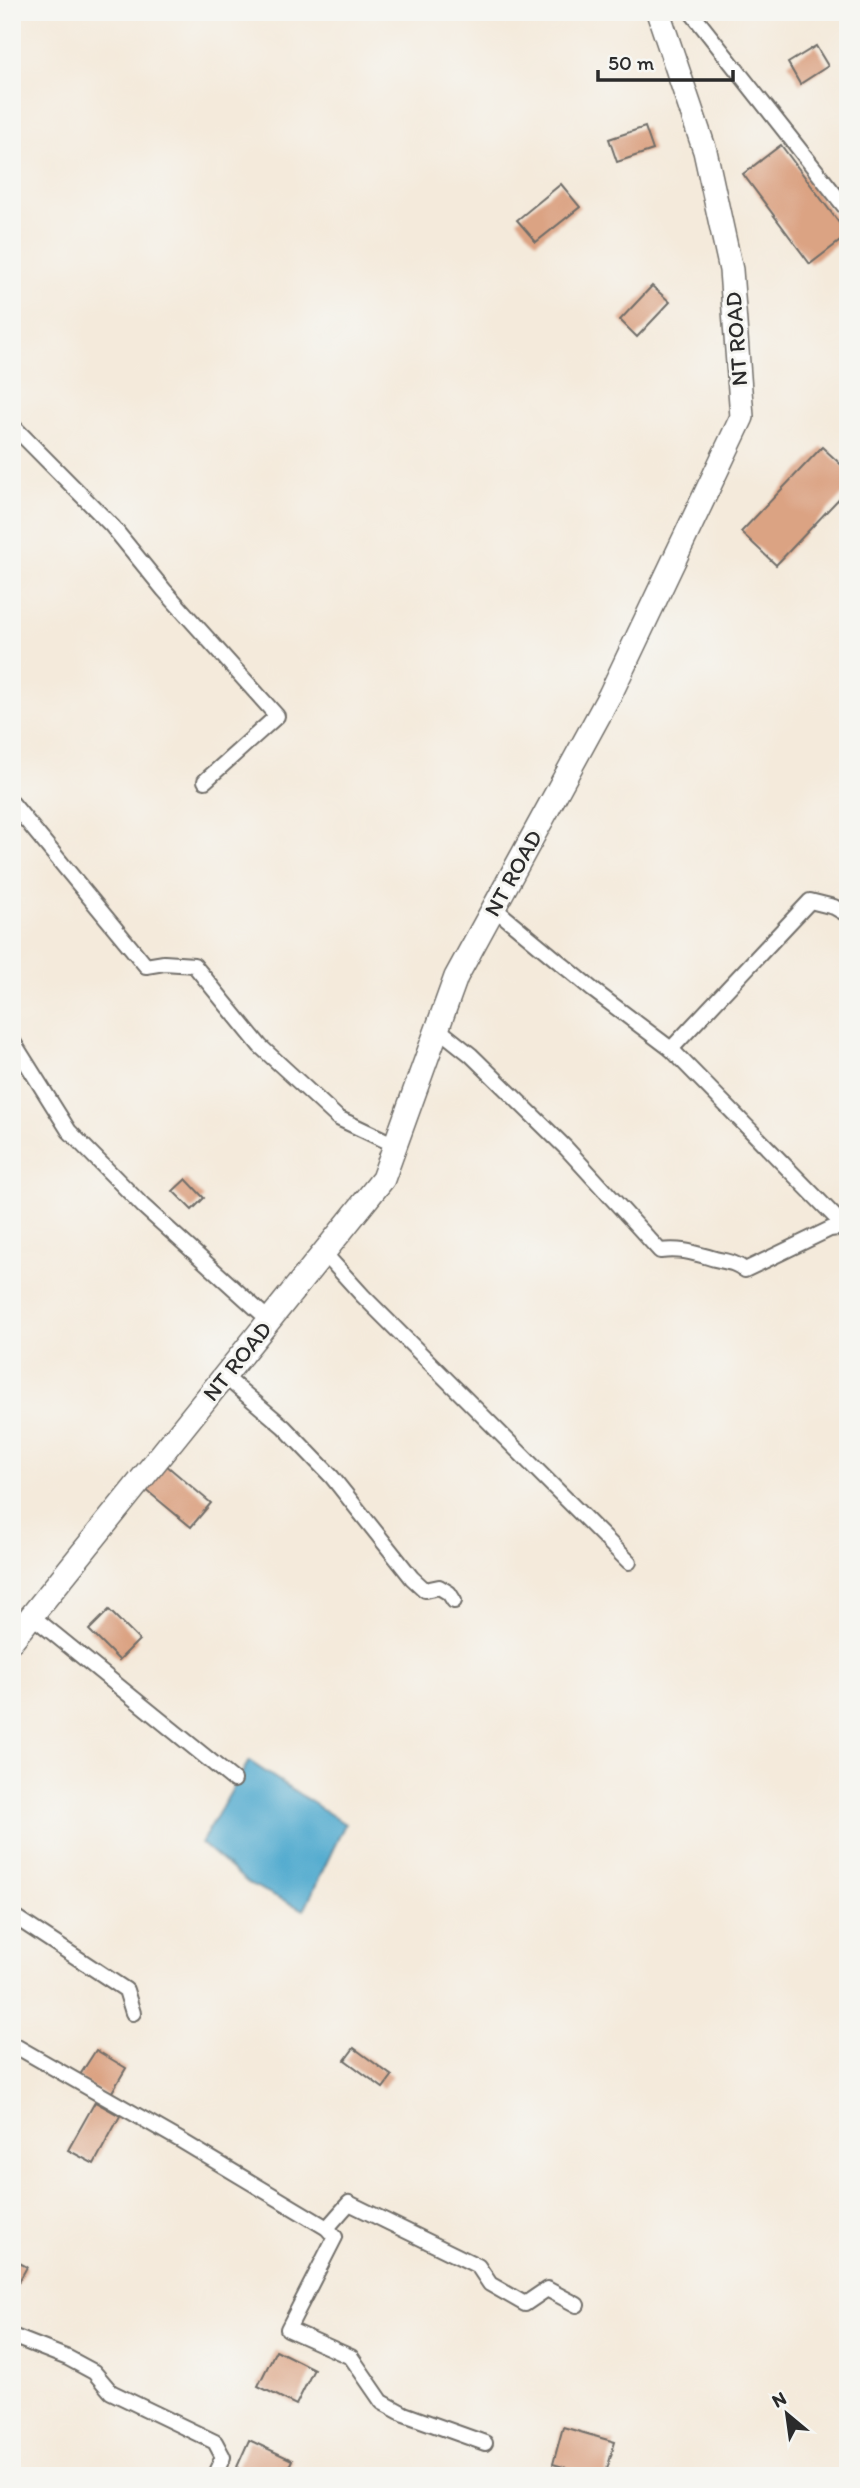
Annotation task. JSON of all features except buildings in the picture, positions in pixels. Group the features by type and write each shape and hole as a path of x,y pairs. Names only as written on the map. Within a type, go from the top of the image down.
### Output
{"main road":[{"name":"NT ROAD","path":"12,1640 383,1179 456,977 610,695 742,417 731,270 705,151 658,12"}],"street":[{"path":"691,12 848,211"},
{"path":"12,425 112,526 164,590 277,716 205,781"},
{"path":"12,803 146,966 163,963 194,965 260,1046 338,1118 395,1145"},
{"path":"671,1049 810,901 834,907 848,915"},
{"path":"494,908 593,990 671,1049 846,1228"},
{"path":"437,1028 471,1055 566,1148 660,1251 678,1248 699,1252 735,1263 746,1270 830,1229 846,1228"},
{"path":"12,1041 69,1131 142,1206 269,1320"},
{"path":"324,1253 363,1296 629,1562"},
{"path":"225,1376 284,1427 332,1477 412,1578 425,1590 439,1587 449,1593 454,1601"},
{"path":"32,1616 234,1780"},
{"path":"12,1915 126,1990 133,2013"},
{"path":"12,2045 180,2140 327,2228 335,2238 288,2329 351,2357 382,2402 404,2414 485,2443"},
{"path":"327,2228 349,2203 478,2266 490,2284 525,2304 547,2289 578,2305"},
{"path":"12,2336 68,2358 94,2372 111,2392 215,2442 223,2457 214,2476"}],"water":[{"path":"249,1761 345,1824 304,1910 248,1883 201,1843"}]}
